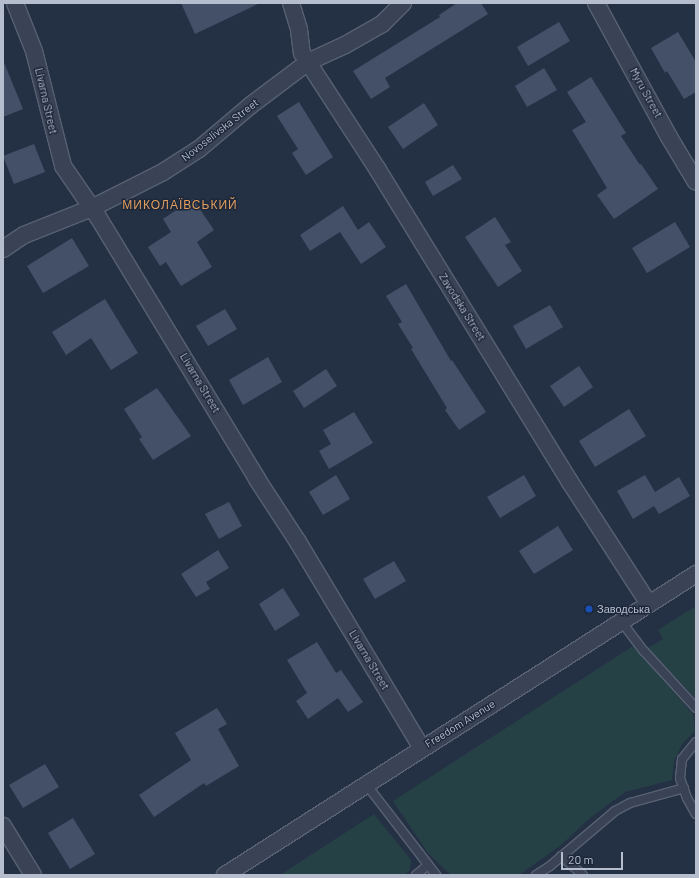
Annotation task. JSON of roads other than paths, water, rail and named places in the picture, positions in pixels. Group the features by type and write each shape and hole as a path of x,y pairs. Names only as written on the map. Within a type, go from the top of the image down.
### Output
{"street":[{"name":"Livarna Street","path":"15,3 34,50 63,166 92,208 257,479 298,542 422,748"},
{"name":"Zavodska Street","path":"291,3 299,30 302,53 378,170 570,482 649,604"},
{"name":"Novoselivska Street","path":"3,249 24,236 92,208 163,172 199,149 251,105 308,62 345,45 382,24 403,3"},
{"name":"Myru Street","path":"596,3 669,137 696,182"},
{"name":"Freedom Avenue","path":"230,873 422,748 696,574"},
{"path":"3,826 33,875"}],"lane":[{"path":"621,621 644,651 696,708"},
{"path":"696,742 682,759 680,778 696,814"},
{"path":"366,784 436,875"},
{"path":"536,875 615,811 630,803 684,788"},
{"path":"561,856 583,875"},
{"path":"416,875 428,866"}],"place":[{"name":"Заводська","path":"589,609"}],"district":[{"name":"МИКОЛАЇВСЬКИЙ","path":"180,205"}]}
